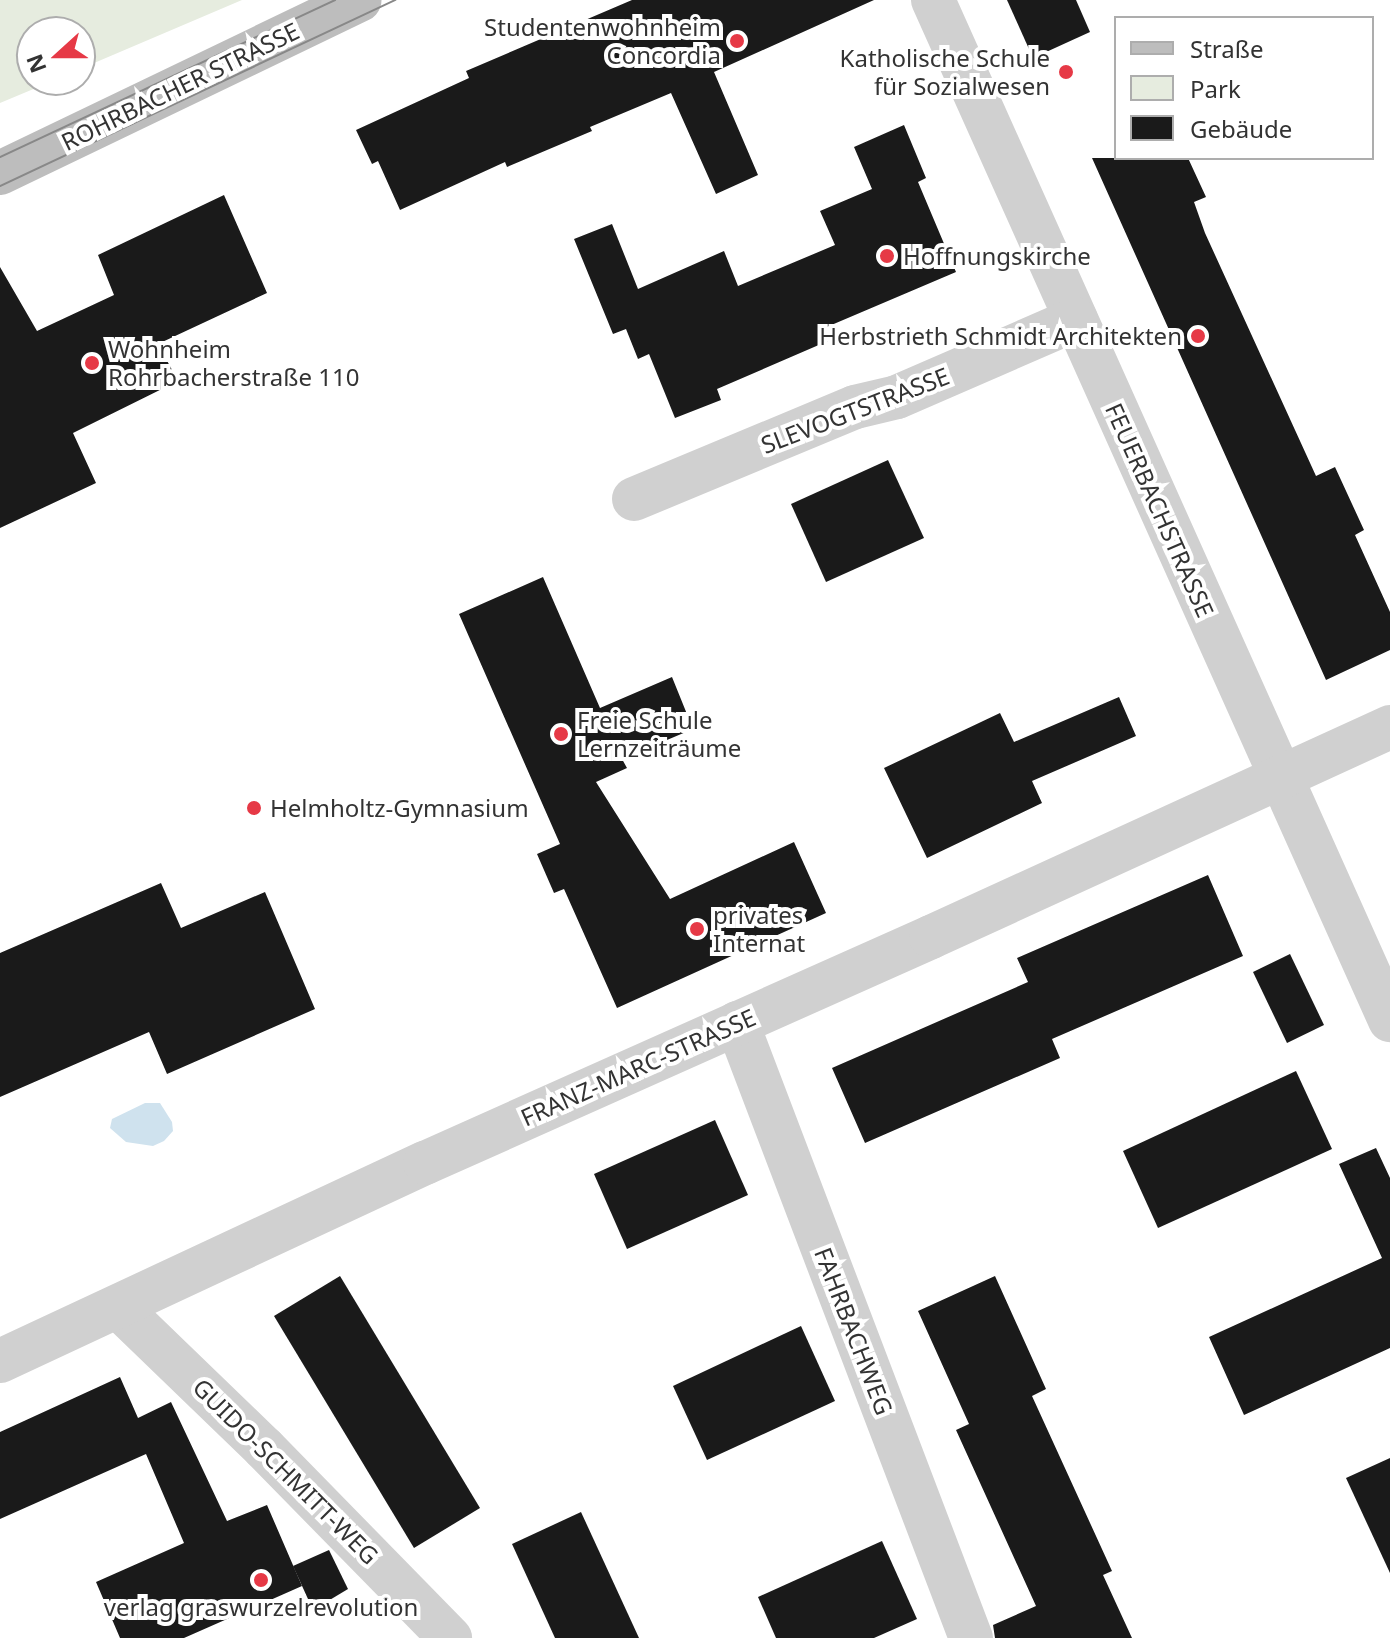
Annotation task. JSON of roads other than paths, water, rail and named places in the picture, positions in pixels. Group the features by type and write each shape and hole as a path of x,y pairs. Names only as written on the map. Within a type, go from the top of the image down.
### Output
{"main road":[{"name":"ROHRBACHER STRASSE","path":"0,173 360,0"}],"street":[{"name":"FEUERBACHSTRASSE","path":"933,0 1390,1020"},
{"name":"SLEVOGTSTRASSE","path":"634,499 855,407 897,397 1076,319"},
{"name":"FRANZ-MARC-STRASSE","path":"0,1361 425,1163 1390,727"},
{"name":"FAHRBACHWEG","path":"737,1023 971,1638"},
{"name":"GUIDO-SCHMITT-WEG","path":"118,1307 264,1448 450,1638"}],"water":[{"path":"145,1103 160,1103 172,1122 173,1131 164,1141 153,1146 126,1142 110,1128 112,1119"}],"tram line":[{"path":"0,157 335,0"},
{"path":"0,186 395,0"}],"place":[{"name":"Studentenwohnheim Concordia","path":"737,41"},
{"name":"Katholische Schule für Sozialwesen","path":"1066,72"},
{"name":"Hoffnungskirche","path":"887,256"},
{"name":"Herbstrieth Schmidt Architekten","path":"1198,336"},
{"name":"Wohnheim Rohrbacherstraße 110","path":"92,363"},
{"name":"Freie Schule Lernzeiträume","path":"561,734"},
{"name":"Helmholtz-Gymnasium","path":"254,808"},
{"name":"privates Internat","path":"697,929"},
{"name":"verlag graswurzelrevolution","path":"261,1580"}]}
